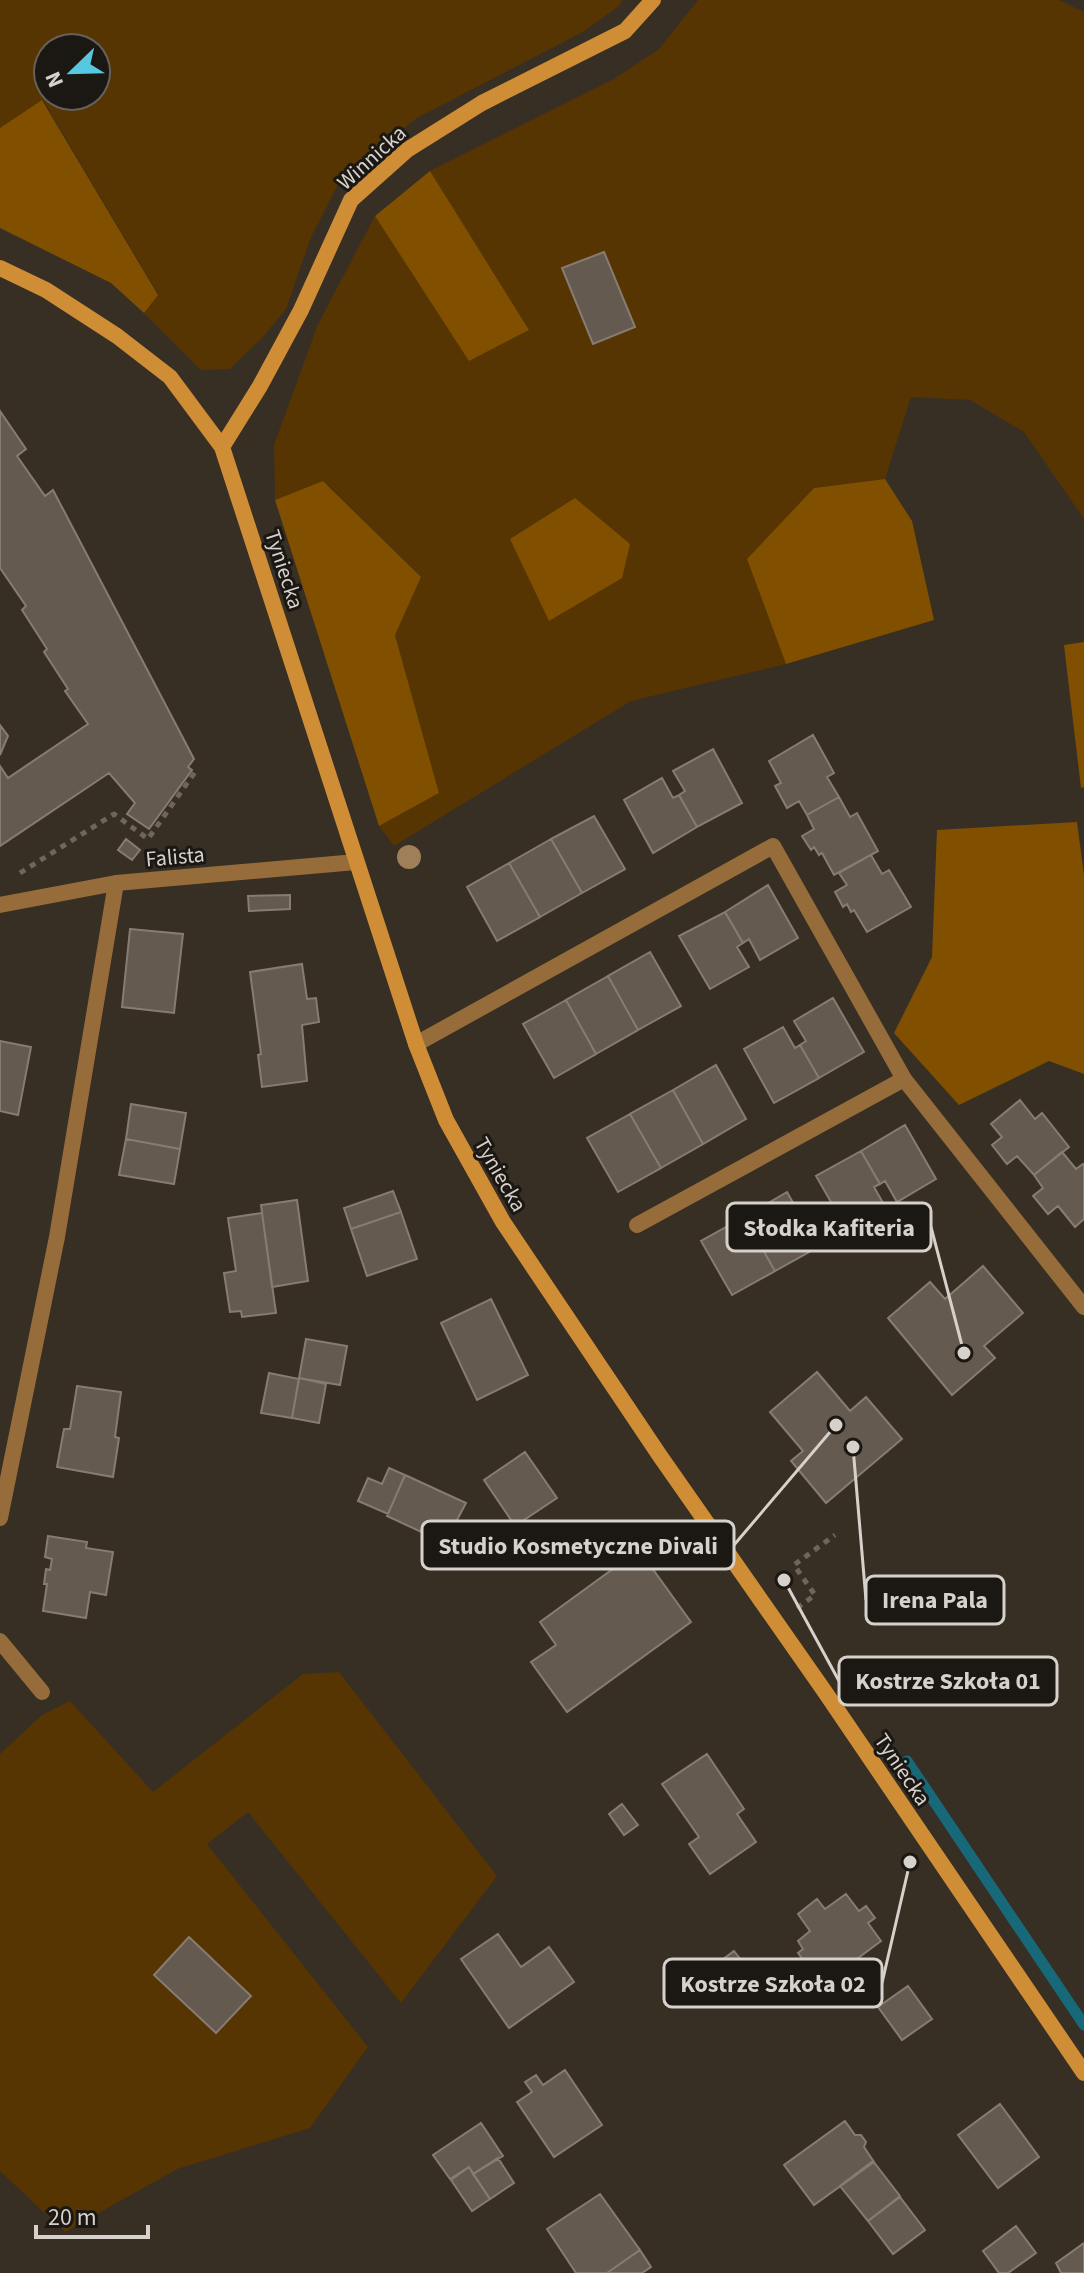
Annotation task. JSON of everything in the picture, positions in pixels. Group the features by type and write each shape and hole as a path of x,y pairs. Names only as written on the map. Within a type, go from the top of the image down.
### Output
{"street":[{"name":"Winnicka","path":"222,447 260,386 301,310 351,200 407,150 482,103 625,31 653,0"},
{"name":"Tyniecka","path":"0,268 46,290 117,336 170,377 222,447 416,1044 446,1120 503,1222 1084,2073"},
{"path":"416,1044 773,846 904,1079 1084,1307"},
{"name":"Falista","path":"0,905 116,883 356,862"},
{"path":"0,1518 57,1237 116,883"},
{"path":"637,1225 904,1079"},
{"path":"0,1641 42,1692"}],"path":[{"path":"13,877 114,814 148,839 195,772"},
{"path":"797,1608 815,1595 794,1565 835,1535"}],"shaded area":[{"path":"0,0 622,0 619,6 583,32 417,118 343,175 311,237 286,309 230,369 201,370 144,313 158,294 50,112 112,112 112,32 32,32 32,107 0,128"},
{"path":"698,0 1059,0 1084,12 1084,519 1024,432 970,400 911,397 885,479 814,488 747,559 786,664 631,701 394,846 379,826 439,793 395,634 421,577 324,481 275,500 274,445 318,324 375,216 469,360 529,330 430,171 614,79 659,49"},
{"path":"32,107 32,112 49,112 158,295 144,313 111,283 0,228 0,128"},
{"path":"430,171 529,330 469,361 375,216"},
{"path":"885,479 912,521 934,620 786,664 747,559 814,488"},
{"path":"323,481 421,577 395,635 439,793 379,826 275,500"},
{"path":"575,498 630,544 622,578 549,621 510,539"},
{"path":"1084,642 1084,787 1081,788 1064,645"},
{"path":"1077,822 1084,875 1084,1074 1049,1061 959,1105 894,1033 932,957 937,830"},
{"path":"339,1672 497,1876 401,2003 248,1812 207,1844 368,2047 310,2128 177,2169 65,2232 0,2171 0,1754 42,1715 70,1701 153,1792 303,1674"}],"building":[{"path":"604,252 635,327 593,344 562,268"},
{"path":"0,411 26,449 17,456 45,496 53,490 194,759 188,767 192,770 149,829 127,814 135,803 109,773 0,846 0,766 8,778 88,724 65,691 68,689 44,652 47,649 22,610 26,606 0,568"},
{"path":"0,725 8,736 0,755"},
{"path":"813,735 834,773 827,777 839,797 807,815 799,801 787,808 775,786 781,783 769,761"},
{"path":"713,749 742,803 697,827 679,795 685,791 673,771"},
{"path":"662,778 673,798 679,795 697,827 653,853 624,800"},
{"path":"839,797 850,817 857,813 878,851 834,875 822,853 819,855 814,847 811,850 802,836 814,829 807,815"},
{"path":"594,816 625,869 582,893 551,839"},
{"path":"126,839 140,850 132,860 118,850"},
{"path":"551,839 582,893 540,917 509,863"},
{"path":"871,855 882,874 889,870 911,907 867,932 854,910 851,912 847,904 843,907 835,892 847,885 839,873"},
{"path":"509,863 540,917 497,941 467,887"},
{"path":"768,885 798,938 760,960 749,939 743,943 725,912"},
{"path":"290,895 290,909 249,911 248,896"},
{"path":"725,912 743,943 737,947 749,967 710,989 679,936"},
{"path":"130,929 183,934 174,1013 122,1007"},
{"path":"650,952 681,1006 638,1030 608,976"},
{"path":"302,964 307,999 316,998 319,1022 302,1025 307,1081 262,1087 258,1055 261,1054 250,972"},
{"path":"608,976 638,1030 596,1054 566,1000"},
{"path":"833,998 864,1052 819,1078 800,1045 806,1041 794,1021"},
{"path":"566,1000 596,1054 554,1078 523,1024"},
{"path":"783,1027 795,1048 800,1045 819,1078 774,1103 744,1049"},
{"path":"0,1041 31,1047 18,1115 0,1111"},
{"path":"716,1065 746,1119 703,1144 673,1090"},
{"path":"673,1090 703,1144 661,1168 630,1114"},
{"path":"1020,1100 1035,1119 1042,1113 1069,1147 1034,1175 1017,1156 1007,1164 992,1145 1002,1137 991,1124"},
{"path":"131,1104 186,1113 180,1149 126,1139"},
{"path":"630,1114 661,1168 618,1192 587,1138"},
{"path":"905,1125 936,1179 897,1202 885,1181 880,1184 861,1151"},
{"path":"126,1139 180,1149 174,1184 119,1175"},
{"path":"861,1151 880,1184 874,1187 886,1208 847,1230 816,1176"},
{"path":"1062,1152 1076,1169 1084,1166 1084,1219 1075,1227 1058,1206 1048,1214 1033,1196 1043,1188 1034,1175"},
{"path":"393,1191 401,1212 351,1229 344,1208"},
{"path":"787,1192 818,1247 775,1271 744,1217"},
{"path":"297,1200 308,1281 272,1287 261,1205"},
{"path":"401,1212 417,1259 367,1276 351,1229"},
{"path":"262,1213 276,1313 242,1317 241,1311 230,1312 224,1273 236,1271 228,1218"},
{"path":"744,1217 775,1271 732,1295 701,1241"},
{"path":"983,1266 1023,1313 984,1346 995,1358 952,1395 888,1318 930,1282 945,1299"},
{"path":"491,1299 528,1375 477,1400 441,1323"},
{"path":"306,1339 347,1346 340,1385 299,1378"},
{"path":"817,1372 850,1411 866,1397 902,1439 826,1503 791,1461 803,1451 770,1412"},
{"path":"269,1373 299,1379 292,1418 261,1413"},
{"path":"299,1378 326,1384 319,1423 292,1418"},
{"path":"77,1386 121,1392 113,1477 57,1467 64,1429 70,1429"},
{"path":"525,1452 557,1498 515,1526 484,1480"},
{"path":"389,1468 405,1475 388,1514 358,1501 368,1478 382,1484"},
{"path":"405,1475 466,1503 445,1543 387,1516"},
{"path":"48,1536 87,1542 86,1548 113,1552 106,1595 90,1592 86,1618 43,1611 46,1569 50,1570 52,1559 45,1557"},
{"path":"639,1550 691,1622 567,1712 531,1662 556,1645 540,1622"},
{"path":"707,1754 744,1809 737,1814 756,1842 710,1874 689,1844 699,1837 662,1784"},
{"path":"622,1804 638,1825 624,1835 609,1814"},
{"path":"846,1894 859,1911 866,1906 875,1918 868,1923 881,1941 834,1976 827,1968 821,1972 812,1961 807,1965 798,1953 803,1949 798,1941 810,1931 798,1914 817,1899 825,1909"},
{"path":"498,1934 521,1967 549,1947 574,1982 509,2028 461,1959"},
{"path":"189,1937 251,1996 216,2033 154,1975"},
{"path":"734,1951 750,1971 728,1988 723,1983 729,1978 718,1963"},
{"path":"908,1986 932,2019 902,2040 878,2007"},
{"path":"565,2070 602,2125 554,2157 517,2102 532,2092 525,2082 536,2075 543,2085"},
{"path":"1000,2104 1039,2157 998,2188 958,2135"},
{"path":"845,2121 855,2135 861,2135 866,2142 864,2147 874,2162 814,2205 784,2165"},
{"path":"481,2123 503,2156 473,2174 469,2167 450,2179 433,2155"},
{"path":"498,2158 514,2183 490,2199 473,2174"},
{"path":"873,2161 900,2196 868,2221 840,2186"},
{"path":"469,2167 490,2199 472,2211 451,2180"},
{"path":"600,2194 640,2250 607,2273 576,2273 547,2229"},
{"path":"900,2197 925,2230 893,2254 868,2221"},
{"path":"1016,2226 1036,2253 1008,2273 999,2273 983,2251"},
{"path":"1084,2243 1084,2273 1061,2273 1056,2263"},
{"path":"640,2250 651,2267 642,2273 607,2273"}],"waterway":[{"path":"907,1761 1084,2025"}],"place":[{"name":"Słodka Kafiteria","path":"964,1353"},
{"name":"Studio Kosmetyczne Divali","path":"836,1425"},
{"name":"Irena Pala","path":"853,1447"},
{"name":"Kostrze Szkoła 01","path":"784,1580"},
{"name":"Kostrze Szkoła 02","path":"910,1862"}]}
